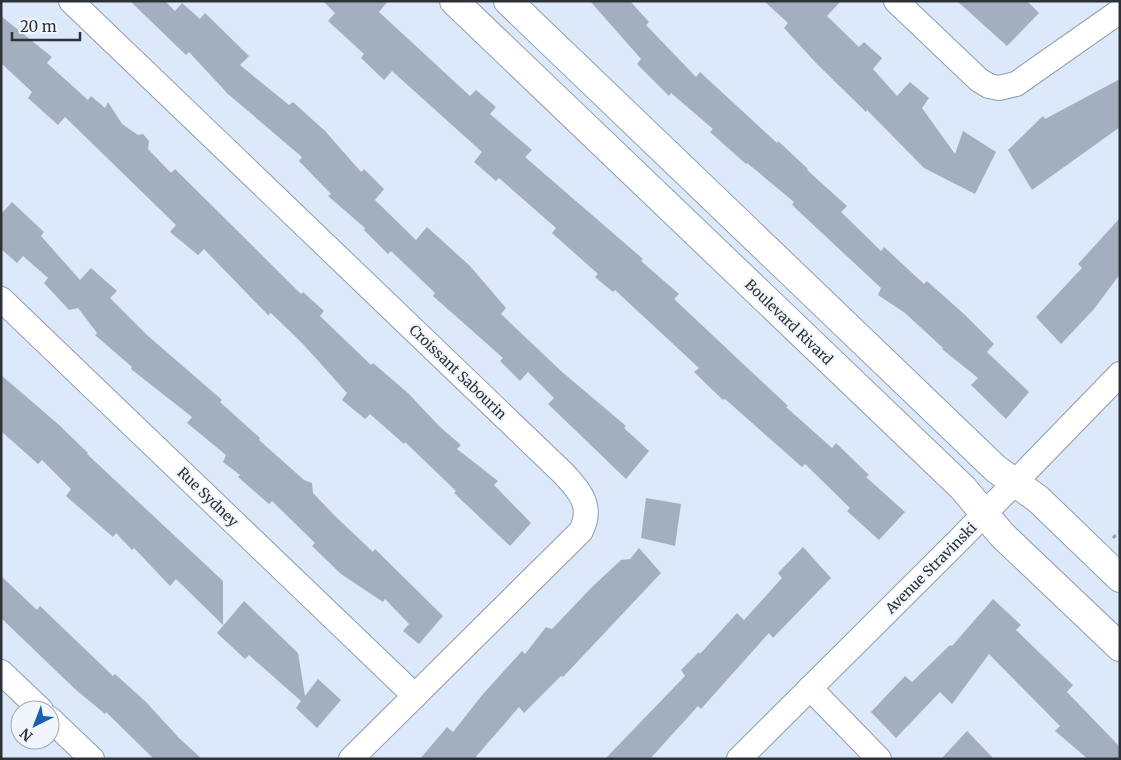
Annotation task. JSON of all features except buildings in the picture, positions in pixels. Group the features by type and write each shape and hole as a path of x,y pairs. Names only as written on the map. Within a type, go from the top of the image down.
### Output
{"street":[{"name":"Croissant Sabourin","path":"72,1 564,474 582,497 586,520 580,531 351,759"},
{"name":"Boulevard Rivard","path":"454,1 963,488 1002,535 1120,647"},
{"path":"508,1 996,470 1043,504 1120,578"},
{"path":"896,1 979,80 989,86 999,88 1016,84 1120,11"},
{"name":"Rue Sydney","path":"1,299 414,696"},
{"name":"Avenue Stravinski","path":"739,759 985,513 1120,374"},
{"path":"1,672 30,700"},
{"path":"810,688 879,759"},
{"path":"60,729 92,759"}]}
